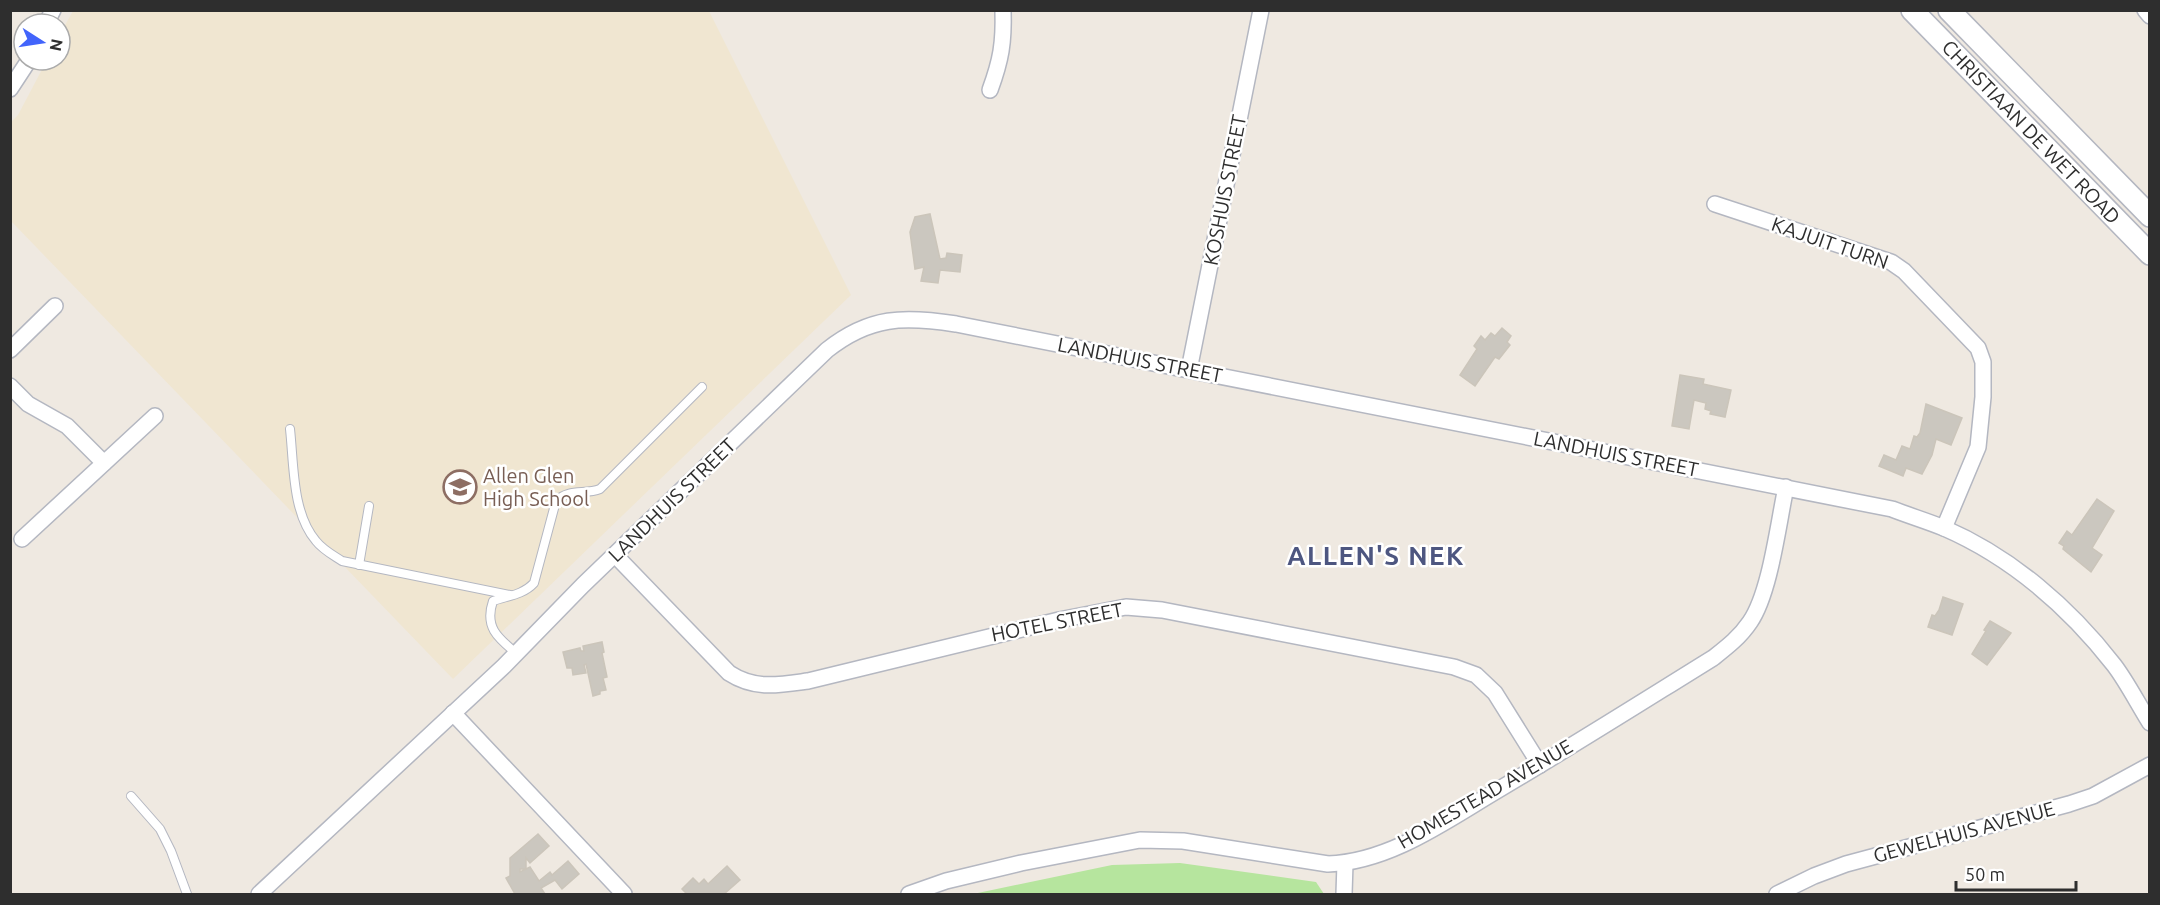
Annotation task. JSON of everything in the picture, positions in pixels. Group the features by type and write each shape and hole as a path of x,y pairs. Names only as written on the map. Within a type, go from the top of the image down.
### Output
{"main road":[{"name":"CHRISTIAAN DE WET ROAD","path":"1912,10 2150,254"},
{"name":"CHRISTIAAN DE WET ROAD","path":"1949,10 2150,216"}],"street":[{"path":"990,90 1000,62 1004,36 1003,10"},
{"name":"KOSHUIS STREET","path":"1189,370 1261,10"},
{"path":"2145,10 2150,16"},
{"path":"10,89 21,72"},
{"name":"KAJUIT TURN","path":"1715,204 1891,262 1904,271 1978,348 1983,362 1983,397 1978,447 1944,528"},
{"path":"10,350 55,306"},
{"name":"LANDHUIS STREET","path":"259,894 516,653 828,350 848,336 876,322 898,319 921,318 1892,509 1944,528 2009,564 2055,600 2115,666 2150,723"},
{"path":"10,386 28,404 67,426 104,463"},
{"path":"22,538 155,416"},
{"name":"HOMESTEAD AVENUE","path":"909,894 946,881 999,868 1140,840 1184,841 1321,863 1345,863 1368,857 1413,838 1540,765 1713,658 1734,642 1751,621 1762,599 1786,488"},
{"name":"HOTEL STREET","path":"615,555 729,674 740,681 751,684 779,686 808,681 1016,630 1125,607 1162,610 1454,667 1476,675 1495,693 1540,765"},
{"path":"453,713 624,894"},
{"name":"GEWELHUIS AVENUE","path":"1777,894 1846,864 2093,796 2150,765"},
{"path":"1344,894 1345,863"}],"lane":[{"path":"516,653 495,635 490,609 493,601 528,589 534,583 556,501 569,493 600,489 702,387"},
{"path":"290,429 302,515 317,543 328,552 342,561 359,565 512,595"},
{"path":"359,565 369,506"},
{"path":"131,796 160,829 187,894"}],"shaded area":[{"name":"Allen Glen High School","path":"709,11 851,295 453,679 11,221 11,122 18,115 41,72 72,72 72,13"}],"green space":[{"path":"1180,863 1316,882 1324,894 973,894 1112,865"}],"building":[{"path":"930,214 940,259 946,258 947,253 962,255 960,272 940,270 938,283 921,281 924,267 915,269 910,232 915,217"},
{"path":"1502,328 1511,336 1507,342 1510,345 1499,359 1495,357 1475,386 1460,375 1477,349 1474,346 1481,336 1485,340 1491,333 1495,336"},
{"path":"1680,375 1704,379 1703,384 1731,390 1725,417 1710,414 1711,411 1705,409 1706,403 1694,400 1689,429 1672,426"},
{"path":"1926,404 1962,418 1951,445 1936,439 1932,455 1922,474 1906,468 1903,476 1879,466 1884,455 1896,460 1902,446 1910,449 1914,436 1917,437 1920,433"},
{"path":"2097,499 2114,511 2092,548 2102,555 2091,572 2059,543 2067,531 2072,535"},
{"path":"1943,597 1963,604 1952,635 1928,627 1932,615 1935,616 1939,610"},
{"path":"1990,621 2011,633 1987,665 1972,654"},
{"path":"602,642 607,677 603,678 606,690 593,696 586,664 584,665 586,673 573,675 572,668 567,668 563,652 580,648 584,651 583,646"},
{"path":"538,834 549,846 530,863 526,858 526,869 530,867 539,881 550,872 552,875 568,861 579,874 562,889 555,880 541,888 545,894 515,894 506,878 510,876 510,858"},
{"path":"727,866 740,880 724,894 687,894 682,889 693,878 699,884 704,879 708,884"}],"place":[{"name":"Allen Glen High School","path":"460,487"}],"district":[{"name":"ALLEN'S NEK","path":"1376,556"}]}
